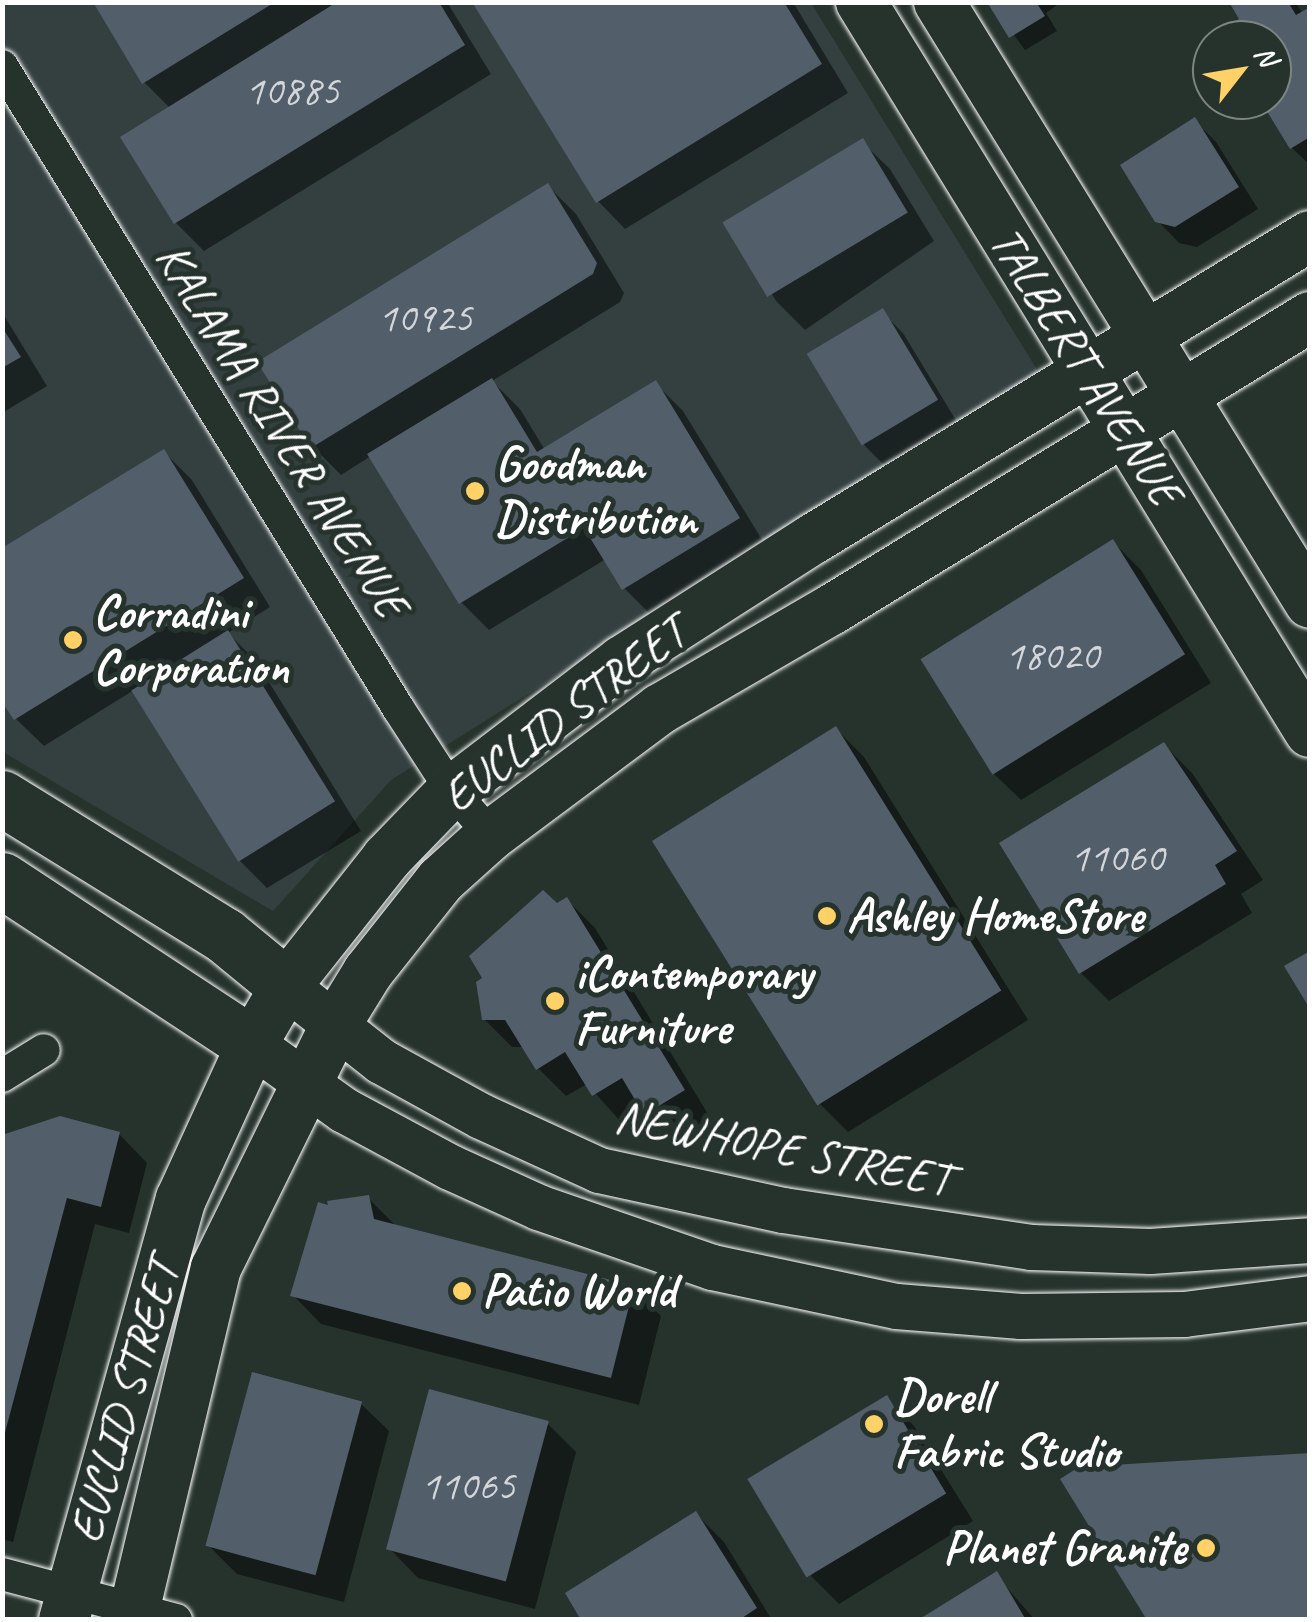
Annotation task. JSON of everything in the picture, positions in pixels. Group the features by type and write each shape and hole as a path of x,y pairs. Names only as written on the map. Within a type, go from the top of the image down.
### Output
{"highway":[{"path":"2,798 224,934 286,986"},
{"path":"2,880 252,1044"}],"main road":[{"name":"TALBERT AVENUE","path":"861,2 1310,732"},
{"name":"TALBERT AVENUE","path":"939,2 1310,603"},
{"name":"EUCLID STREET","path":"67,1606 181,1199 252,1044 286,986 387,858 452,791 622,661 1310,236"},
{"name":"EUCLID STREET","path":"148,1616 216,1268 336,1024 368,972 441,880 491,835 660,709 1310,318"}],"street":[{"name":"KALAMA RIVER AVENUE","path":"2,66 452,791 491,835"},
{"name":"NEWHOPE STREET","path":"286,986 381,1061 481,1116 599,1170 783,1210 1031,1247 1150,1251 1310,1240"},
{"path":"252,1044 304,1084 450,1168 538,1207 712,1267 896,1306 1021,1316 1184,1314 1310,1298"},
{"path":"2,1076 44,1050"},
{"path":"2,1574 67,1606 148,1616"}],"shaded area":[{"path":"3,3 811,3 1039,373 391,780 273,911 3,752"}],"building":[{"path":"93,2 275,2 142,84"},
{"path":"337,2 439,2 465,45 174,224 120,137"},
{"path":"472,2 784,2 822,64 596,203"},
{"path":"987,2 1036,2 1045,16 1009,38"},
{"path":"1229,2 1288,2 1296,15 1310,7 1310,137 1290,149 1272,120 1292,120 1292,20 1239,19"},
{"path":"1192,119 1197,120 1239,187 1175,227 1155,222 1120,165"},
{"path":"863,138 908,213 767,297 722,222"},
{"path":"548,183 597,263 593,274 311,448 257,362"},
{"path":"883,308 938,400 862,446 807,354"},
{"path":"2,327 21,357 2,368"},
{"path":"492,378 537,452 656,380 740,518 622,590 584,528 459,604 367,454"},
{"name":"Corradini Corporation","path":"164,449 244,578 14,720 2,702 2,548"},
{"path":"1113,539 1185,654 993,775 920,659"},
{"path":"228,630 335,801 238,862 131,690"},
{"name":"Ashley HomeStore","path":"836,726 1001,991 817,1106 652,841"},
{"path":"1164,742 1237,851 1215,865 1226,884 1079,974 999,843"},
{"name":"iContemporary Furniture","path":"543,890 557,903 567,897 685,1090 644,1115 622,1078 592,1096 565,1052 536,1070 505,1020 482,1020 476,982 482,978 469,956"},
{"path":"1310,951 1310,1009 1284,966"},
{"path":"60,1116 120,1132 101,1207 67,1198 2,1444 2,1135"},
{"name":"Patio World","path":"369,1195 374,1219 634,1286 611,1378 290,1296 318,1202 328,1205 327,1201"},
{"path":"252,1372 362,1402 316,1575 205,1546"},
{"path":"429,1389 549,1421 506,1581 386,1549"},
{"path":"887,1395 946,1494 807,1578 747,1479"},
{"name":"Planet Granite","path":"1310,1453 1310,1616 1304,1620 1147,1620 1060,1479 1079,1467"},
{"path":"696,1511 757,1608 739,1620 581,1620 565,1593"},
{"path":"997,1571 1026,1620 918,1620"}],"place":[{"name":"Goodman Distribution","path":"475,491"},
{"name":"Corradini Corporation","path":"73,640"},
{"name":"Ashley HomeStore","path":"827,916"},
{"name":"iContemporary Furniture","path":"555,1001"},
{"name":"Patio World","path":"462,1291"},
{"name":"Dorell Fabric Studio","path":"874,1424"},
{"name":"Planet Granite","path":"1206,1548"}]}
